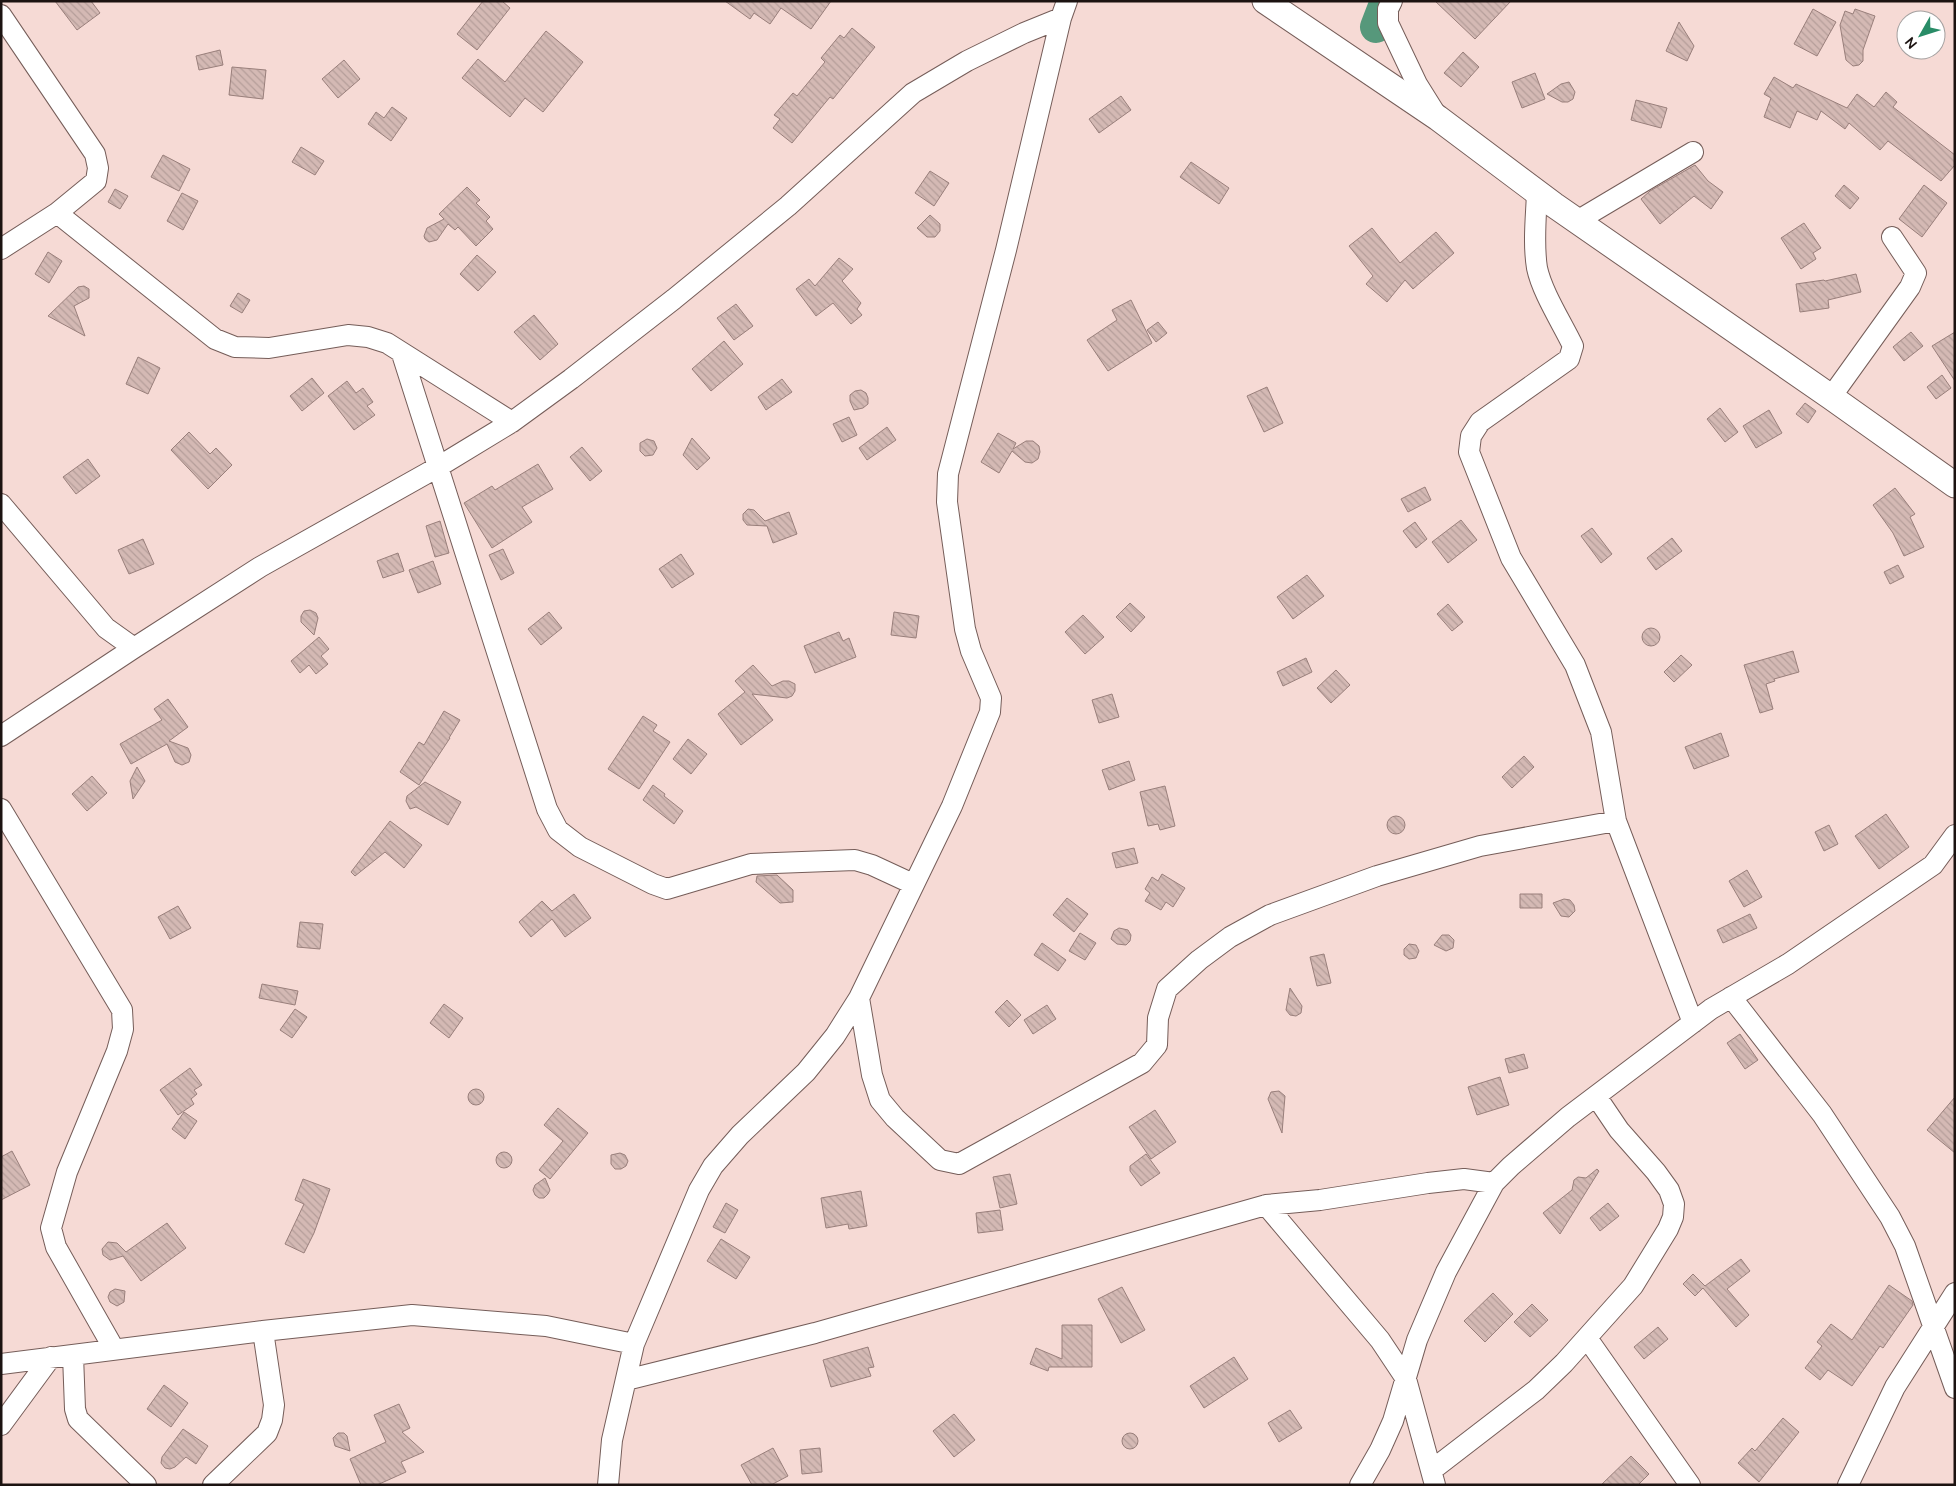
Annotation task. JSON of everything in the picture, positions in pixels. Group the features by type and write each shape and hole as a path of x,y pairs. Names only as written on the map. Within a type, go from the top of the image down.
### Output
{"street":[{"path":"1265,1 1438,118 1537,193 1955,485"},
{"path":"1392,1 1388,9 1388,23 1418,84 1438,118"},
{"path":"1,736 260,567 438,467 512,422 674,299 788,206 913,93 967,61 1024,33 1064,10"},
{"path":"608,1485 612,1440 634,1344 699,1190 713,1166 740,1136 806,1072 835,1036 859,998 952,806 990,712 990,698 971,652 965,630 947,502 948,474 1006,250 1064,10"},
{"path":"1,14 94,154 98,168 96,181 57,213 1,249"},
{"path":"1577,221 1693,152"},
{"path":"1537,193 1535,233 1537,269 1550,302 1573,346 1569,359 1480,422 1471,436 1470,452 1511,558 1575,665 1601,732 1616,821 1693,1023"},
{"path":"57,213 215,339 235,347 268,348 348,335 368,336 386,343 512,422"},
{"path":"1831,397 1910,287 1916,273 1892,237"},
{"path":"402,354 547,809 558,830 580,847 652,884 667,889 751,864 855,860 872,865 913,884"},
{"path":"1,504 106,628 134,648"},
{"path":"1,809 122,1010 123,1029 117,1051 67,1172 50,1228 56,1247 114,1349"},
{"path":"859,998 872,1075 880,1100 895,1118 940,1160 959,1164 1142,1063 1158,1045 1158,1018 1167,989 1199,960 1230,938 1270,915 1377,876 1480,846 1616,821"},
{"path":"1360,1485 1380,1450 1393,1421 1417,1340 1446,1272 1494,1183 1540,1141 1693,1023 1731,997 1796,959 1933,865 1955,835"},
{"path":"1731,997 1822,1114 1890,1217 1905,1246 1955,1388"},
{"path":"1266,1205 1390,1353 1406,1379 1434,1477 1536,1390 1588,1338 1633,1286 1668,1229 1673,1217 1674,1204 1669,1190 1620,1130 1596,1096"},
{"path":"626,1380 815,1334 1266,1205 1320,1200 1464,1179 1494,1183"},
{"path":"1848,1485 1895,1387 1955,1294"},
{"path":"1,1364 114,1349 412,1316 546,1326 634,1344"},
{"path":"212,1485 267,1433 272,1420 274,1405 263,1332"},
{"path":"1588,1338 1690,1485"},
{"path":"73,1355 75,1409 78,1419 146,1485"},
{"path":"1,1425 51,1357"}],"building":[{"path":"55,1 91,1 100,13 77,30"},
{"path":"483,1 502,1 510,8 477,50 457,34"},
{"path":"725,1 831,1 811,29 781,8 770,24 754,13 750,19"},
{"path":"1435,1 1511,1 1475,39"},
{"path":"1813,9 1836,22 1817,56 1794,44"},
{"path":"1855,9 1875,16 1863,50 1863,61 1859,65 1853,66 1846,60 1840,25 1845,11 1853,14"},
{"path":"1679,22 1694,46 1687,61 1666,51"},
{"path":"852,28 875,47 833,99 830,97 792,143 773,128 780,119 774,115 793,93 797,96 825,62 821,58 840,35 844,38"},
{"path":"546,31 583,62 543,112 525,98 510,117 462,78 478,59 505,82"},
{"path":"220,50 223,65 199,70 196,56"},
{"path":"1463,52 1479,67 1461,87 1444,73"},
{"path":"344,60 360,79 338,98 322,79"},
{"path":"232,67 266,70 263,99 229,95"},
{"path":"1535,73 1545,99 1522,108 1512,82"},
{"path":"1774,77 1793,88 1796,84 1847,108 1857,94 1874,107 1886,92 1897,102 1893,107 1955,155 1955,165 1941,181 1888,141 1880,150 1849,123 1845,129 1821,111 1817,120 1797,111 1790,128 1764,117 1771,98 1764,94"},
{"path":"1569,82 1575,92 1573,99 1568,102 1562,102 1547,94 1561,84"},
{"path":"1121,96 1131,110 1099,133 1089,119"},
{"path":"1636,100 1667,108 1661,128 1631,120"},
{"path":"392,107 407,118 391,141 368,124 376,112 384,118"},
{"path":"301,147 324,161 315,175 292,162"},
{"path":"163,155 190,169 179,191 151,177"},
{"path":"1191,162 1229,188 1219,204 1180,177"},
{"path":"1695,165 1708,181 1723,192 1711,209 1694,196 1660,224 1641,199 1650,191"},
{"path":"930,171 949,183 934,206 915,193"},
{"path":"1844,185 1859,198 1850,209 1835,196"},
{"path":"1924,185 1947,203 1922,237 1899,219"},
{"path":"467,187 480,200 476,203 490,217 486,221 493,229 476,246 458,227 455,230 448,224 437,240 429,242 424,236 427,228 444,219 439,214"},
{"path":"115,189 128,196 120,209 108,202"},
{"path":"182,193 198,201 183,230 167,221"},
{"path":"930,215 940,224 940,231 935,237 927,237 917,228"},
{"path":"1804,223 1821,248 1813,253 1816,259 1801,269 1781,238"},
{"path":"1372,228 1400,263 1436,232 1454,253 1413,289 1405,280 1387,302 1366,284 1373,276 1349,246"},
{"path":"48,252 62,261 49,283 35,274"},
{"path":"477,255 496,272 478,291 460,274"},
{"path":"839,258 853,269 842,281 861,303 857,309 862,315 851,324 833,303 816,316 796,289 809,279 815,286"},
{"path":"1856,274 1861,292 1828,300 1829,308 1800,312 1796,284 1825,281"},
{"path":"84,286 89,289 89,298 74,306 85,336 48,316 78,287"},
{"path":"238,293 250,300 242,313 230,306"},
{"path":"1131,300 1152,343 1108,371 1087,340 1117,320 1112,310"},
{"path":"736,304 753,326 734,340 717,318"},
{"path":"534,315 558,344 540,360 514,332"},
{"path":"1158,322 1167,333 1156,342 1147,330"},
{"path":"1911,332 1923,346 1904,361 1893,347"},
{"path":"1955,332 1955,381 1932,346"},
{"path":"724,341 743,364 711,391 692,369"},
{"path":"138,357 160,368 148,394 126,384"},
{"path":"1942,375 1951,388 1936,399 1927,387"},
{"path":"312,378 324,393 302,411 290,396"},
{"path":"782,379 792,392 766,410 758,397"},
{"path":"347,381 356,393 363,388 373,402 367,406 375,415 354,430 328,396"},
{"path":"1267,387 1283,423 1264,432 1247,396"},
{"path":"861,390 866,393 868,404 863,408 854,410 850,401 850,395 855,391"},
{"path":"1805,403 1816,411 1808,423 1796,414"},
{"path":"1720,408 1738,432 1725,442 1707,419"},
{"path":"1769,410 1782,433 1756,448 1743,426"},
{"path":"849,417 857,435 842,442 833,424"},
{"path":"887,427 896,440 867,460 859,448"},
{"path":"189,432 210,454 216,448 232,465 208,489 171,450"},
{"path":"998,433 1016,443 1013,449 1026,441 1033,441 1039,446 1038,459 1032,463 1025,462 1012,451 999,473 981,462"},
{"path":"692,438 710,458 697,470 683,455"},
{"path":"647,439 654,441 657,448 653,455 645,456 640,451 640,443"},
{"path":"582,447 602,471 590,481 570,457"},
{"path":"88,459 100,476 76,494 63,477"},
{"path":"538,464 553,489 522,507 532,522 492,548 464,503 492,486 495,490"},
{"path":"1425,487 1431,500 1408,512 1401,499"},
{"path":"1895,488 1915,514 1910,517 1924,547 1904,556 1893,533 1873,505"},
{"path":"748,509 754,510 765,521 789,512 797,534 773,543 767,526 747,525 743,520 743,514"},
{"path":"1461,520 1477,540 1448,563 1432,542"},
{"path":"440,521 449,553 435,557 426,526"},
{"path":"1415,522 1427,539 1416,548 1403,531"},
{"path":"1592,528 1612,554 1601,563 1581,536"},
{"path":"1672,538 1682,551 1656,570 1647,558"},
{"path":"143,539 154,564 129,574 118,550"},
{"path":"503,549 514,573 501,580 489,555"},
{"path":"398,553 404,571 383,578 377,561"},
{"path":"681,554 694,574 672,588 659,569"},
{"path":"433,561 441,584 418,593 409,570"},
{"path":"1898,565 1904,577 1890,584 1884,572"},
{"path":"1307,575 1324,596 1293,619 1277,597"},
{"path":"1130,603 1145,617 1131,632 1116,617"},
{"path":"1448,604 1463,622 1452,631 1437,614"},
{"path":"310,610 316,613 318,618 314,635 301,622 301,616 304,611"},
{"path":"549,612 562,628 541,645 528,629"},
{"path":"894,612 919,616 916,638 891,635"},
{"path":"1083,615 1104,637 1085,654 1065,632"},
{"path":"1651,628 1657,631 1660,637 1657,643 1651,646 1645,643 1642,637 1645,631"},
{"path":"839,632 843,641 849,638 856,657 815,673 804,646"},
{"path":"319,637 329,649 321,656 328,664 316,674 309,665 300,673 291,661"},
{"path":"1793,651 1799,672 1774,679 1775,681 1766,684 1773,709 1760,713 1744,665"},
{"path":"1681,655 1692,665 1674,682 1664,672"},
{"path":"1306,658 1312,672 1283,686 1277,672"},
{"path":"753,665 772,686 783,681 789,681 795,684 795,691 792,696 787,698 752,694 773,720 741,745 718,714 745,692 735,681"},
{"path":"1336,670 1350,685 1331,703 1317,688"},
{"path":"1112,694 1119,717 1099,723 1092,700"},
{"path":"168,699 188,727 169,741 188,748 191,755 189,762 182,765 175,762 167,744 131,764 120,744 162,720 154,709"},
{"path":"444,711 460,720 419,785 400,772 419,742 424,745"},
{"path":"643,716 657,725 653,731 670,742 639,789 608,769"},
{"path":"1721,733 1729,756 1694,769 1685,747"},
{"path":"688,739 707,754 691,774 673,759"},
{"path":"1524,756 1534,767 1512,788 1502,777"},
{"path":"1129,761 1135,780 1109,790 1102,770"},
{"path":"137,767 145,781 133,799 130,781"},
{"path":"92,776 107,793 87,811 72,794"},
{"path":"425,782 461,802 448,825 416,807 410,809 406,801 407,796"},
{"path":"653,785 683,811 674,824 643,800"},
{"path":"1165,786 1175,826 1160,830 1158,824 1148,826 1140,792"},
{"path":"1886,814 1909,847 1879,869 1855,836"},
{"path":"1396,816 1402,819 1405,825 1402,831 1396,834 1390,831 1387,825 1390,819"},
{"path":"390,821 422,845 404,868 385,852 355,876 351,872"},
{"path":"1829,825 1838,844 1824,851 1815,832"},
{"path":"1134,848 1138,863 1116,868 1112,853"},
{"path":"1747,870 1762,897 1744,907 1729,881"},
{"path":"1162,874 1185,888 1173,907 1166,902 1161,910 1145,901 1150,893 1145,889 1152,877 1158,881"},
{"path":"777,875 793,890 793,902 780,903 756,882 757,876"},
{"path":"574,894 591,918 565,937 552,919 531,937 519,922 542,901 552,911"},
{"path":"1520,894 1542,894 1542,908 1520,908"},
{"path":"1067,898 1088,914 1074,932 1053,915"},
{"path":"1564,899 1570,900 1574,905 1575,911 1569,917 1561,916 1553,903"},
{"path":"178,906 191,928 170,939 158,917"},
{"path":"1750,914 1757,928 1723,943 1717,930"},
{"path":"300,922 323,924 320,949 297,947"},
{"path":"1119,928 1128,930 1131,935 1130,941 1126,945 1117,944 1111,939 1114,931"},
{"path":"1080,933 1096,943 1085,960 1069,951"},
{"path":"1442,935 1449,935 1454,940 1453,948 1446,951 1434,945"},
{"path":"1042,943 1066,960 1058,971 1034,955"},
{"path":"1409,944 1416,945 1419,951 1416,958 1409,959 1404,955 1404,949"},
{"path":"1324,954 1331,983 1317,986 1310,957"},
{"path":"262,984 298,991 295,1005 259,998"},
{"path":"1290,988 1302,1006 1301,1013 1296,1016 1290,1015 1286,1010"},
{"path":"1007,1000 1021,1015 1009,1027 995,1012"},
{"path":"444,1004 463,1018 449,1038 430,1023"},
{"path":"1047,1005 1056,1019 1033,1034 1024,1020"},
{"path":"295,1009 307,1017 292,1038 280,1030"},
{"path":"1740,1034 1758,1060 1745,1069 1727,1043"},
{"path":"1524,1054 1528,1068 1509,1073 1505,1059"},
{"path":"190,1068 202,1085 194,1090 197,1094 191,1099 194,1104 178,1115 160,1090"},
{"path":"1500,1077 1509,1105 1477,1115 1468,1087"},
{"path":"476,1089 484,1097 476,1105 468,1097"},
{"path":"1279,1091 1285,1096 1282,1133 1268,1099 1271,1092"},
{"path":"1955,1097 1955,1153 1927,1130"},
{"path":"558,1108 588,1133 550,1179 539,1170 563,1141 544,1125"},
{"path":"1155,1110 1176,1142 1151,1159 1129,1127"},
{"path":"184,1112 197,1121 185,1139 172,1129"},
{"path":"12,1151 30,1185 1,1200 1,1157"},
{"path":"501,1152 507,1152 512,1157 510,1166 501,1168 496,1163 496,1157"},
{"path":"620,1153 625,1155 628,1161 626,1166 621,1169 615,1169 611,1164 611,1155"},
{"path":"1146,1154 1160,1173 1141,1186 1130,1171 1130,1166"},
{"path":"1597,1169 1599,1171 1560,1234 1543,1213 1572,1190 1574,1180 1578,1177 1586,1178"},
{"path":"1010,1174 1017,1204 1000,1208 993,1177"},
{"path":"545,1178 550,1190 544,1198 539,1198 533,1190 535,1185"},
{"path":"303,1179 330,1189 314,1233 304,1253 285,1244 304,1204 295,1200"},
{"path":"861,1191 867,1226 849,1229 848,1224 826,1228 821,1198"},
{"path":"726,1203 738,1210 725,1233 713,1227"},
{"path":"1608,1203 1619,1216 1600,1231 1590,1218"},
{"path":"1000,1210 1003,1230 978,1233 976,1213"},
{"path":"167,1223 186,1248 141,1281 123,1256 110,1260 103,1255 102,1249 108,1242 117,1243 126,1252"},
{"path":"721,1239 750,1257 736,1279 707,1261"},
{"path":"1741,1259 1750,1271 1727,1289 1749,1315 1736,1327 1703,1288 1695,1296 1683,1284 1693,1274 1705,1286"},
{"path":"1889,1285 1912,1301 1913,1305 1883,1348 1880,1346 1852,1386 1828,1370 1820,1380 1805,1368 1822,1346 1817,1342 1831,1324 1852,1340"},
{"path":"1122,1287 1145,1330 1121,1343 1098,1299"},
{"path":"115,1289 125,1291 124,1302 117,1306 110,1302 108,1297 110,1292"},
{"path":"1493,1293 1513,1314 1485,1342 1464,1321"},
{"path":"1532,1304 1548,1320 1530,1337 1514,1322"},
{"path":"1062,1325 1092,1325 1092,1367 1049,1367 1048,1371 1030,1364 1036,1348 1062,1359"},
{"path":"1658,1327 1668,1339 1644,1359 1634,1347"},
{"path":"868,1347 874,1367 868,1368 871,1376 831,1387 823,1360"},
{"path":"1234,1357 1248,1379 1204,1408 1190,1386"},
{"path":"164,1385 188,1403 171,1427 147,1409"},
{"path":"399,1404 410,1428 402,1432 424,1452 401,1462 406,1472 377,1485 361,1485 350,1459 386,1442 374,1415"},
{"path":"1290,1410 1302,1428 1279,1442 1268,1423"},
{"path":"954,1414 975,1440 954,1457 933,1431"},
{"path":"1783,1418 1799,1432 1759,1482 1738,1463 1752,1448 1755,1451"},
{"path":"183,1429 208,1446 196,1464 186,1457 175,1467 165,1468 161,1463 162,1457"},
{"path":"338,1433 344,1433 347,1436 350,1451 335,1446 333,1438"},
{"path":"1130,1433 1138,1441 1130,1449 1122,1441"},
{"path":"773,1448 788,1476 771,1485 752,1485 741,1465"},
{"path":"820,1448 822,1472 802,1474 800,1450"},
{"path":"1631,1456 1649,1474 1638,1485 1601,1485"}],"waterway":[{"path":"1376,27 1386,1"}]}
